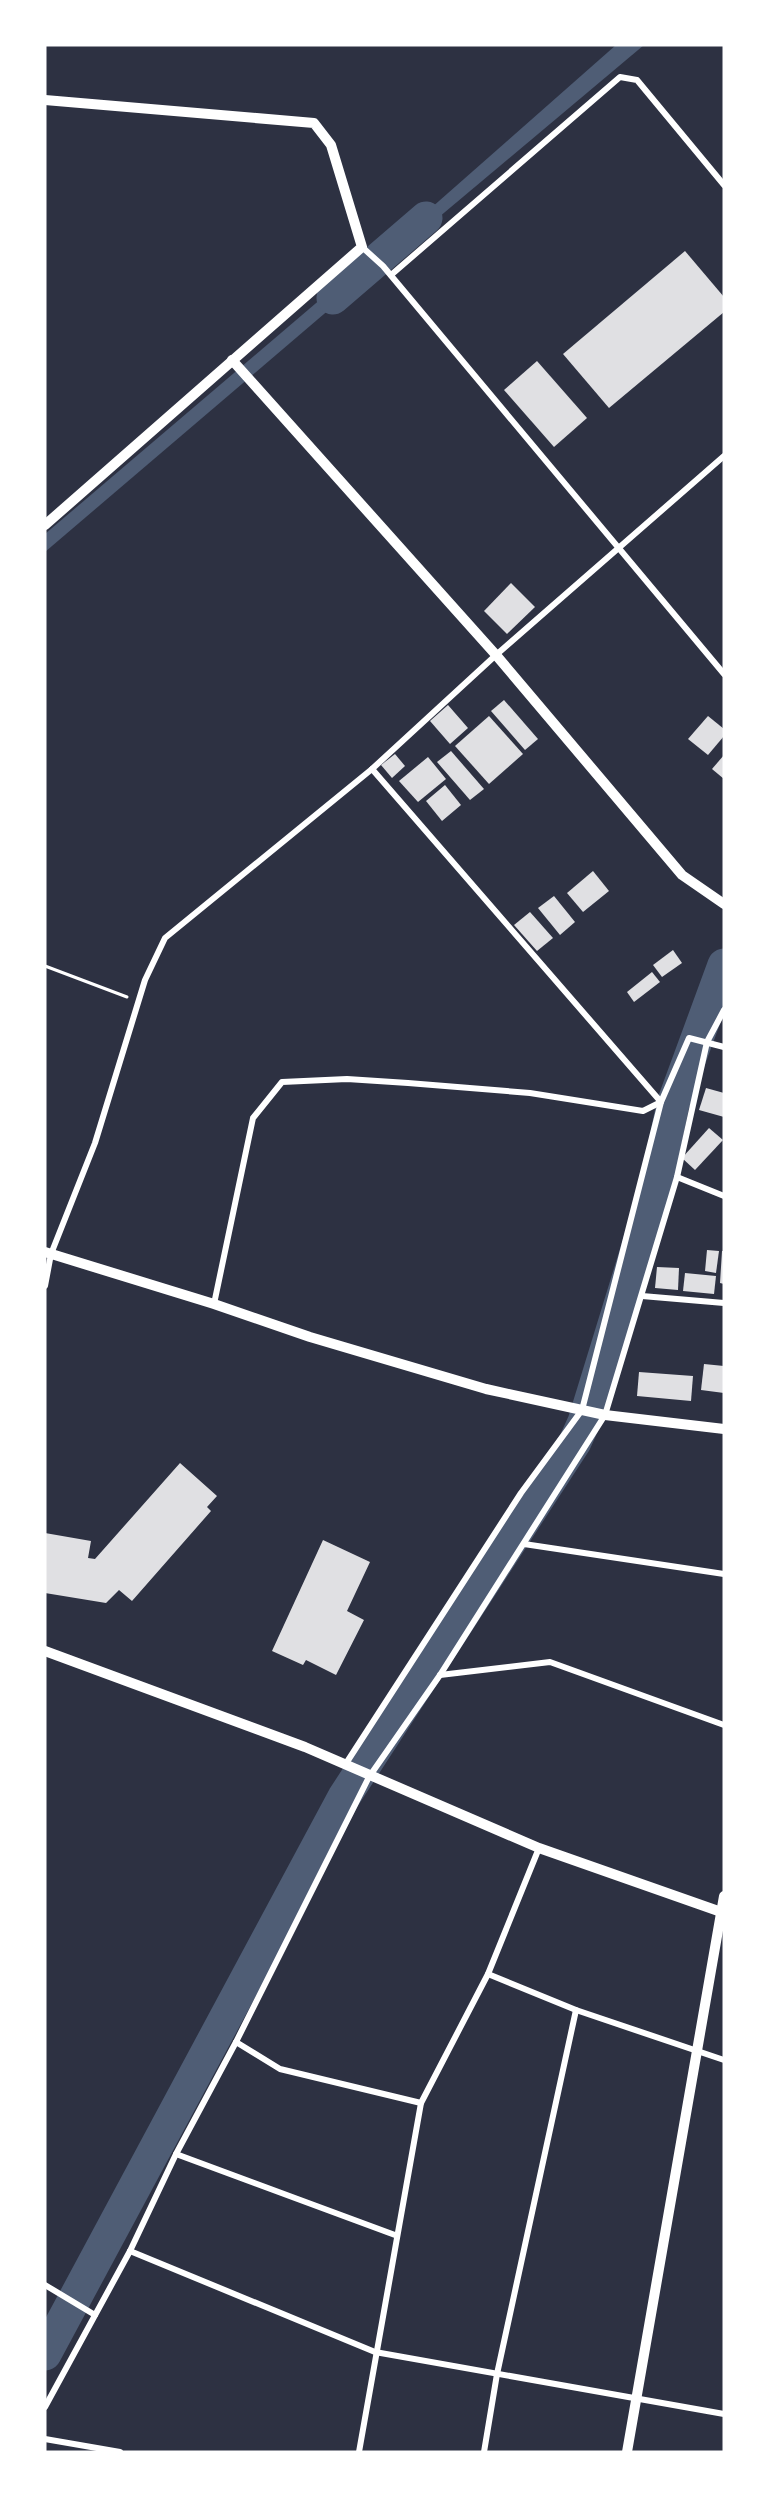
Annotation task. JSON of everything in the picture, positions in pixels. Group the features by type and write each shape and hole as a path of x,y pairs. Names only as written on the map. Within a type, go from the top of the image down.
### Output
{"street":[{"path":"391,275 620,77 637,80 724,185"},
{"path":"45,100 314,123 331,146 362,247 372,254 391,275 724,674"},
{"path":"45,525 235,363 362,247"},
{"path":"235,363 496,654 682,874 724,904"},
{"path":"45,1286 48,1253 95,1143 138,1001 165,938 372,769 496,654 724,456"},
{"path":"372,769 661,1102"},
{"path":"45,2407 130,2251 176,2154 236,2042 368,1776 440,1675 604,1415 677,1177 706,1042 724,1010"},
{"path":"345,1766 521,1493 583,1410 661,1102 689,1038 724,1047"},
{"path":"214,1304 253,1118 282,1082 347,1079 408,1083 530,1093 643,1111 661,1102"},
{"path":"677,1177 724,1196"},
{"path":"48,1253 214,1304 310,1337 475,1386 604,1415 724,1429"},
{"path":"642,1296 724,1303"},
{"path":"524,1544 724,1574"},
{"path":"45,1651 305,1747 539,1848 722,1913"},
{"path":"440,1675 550,1662 724,1725"},
{"path":"358,2452 395,2235 421,2103 488,1974 539,1848"},
{"path":"627,2452 724,1896"},
{"path":"488,1974 576,2010 724,2060"},
{"path":"484,2452 497,2374 576,2010"},
{"path":"236,2042 280,2069 421,2103"},
{"path":"176,2154 395,2235"},
{"path":"130,2251 375,2352 724,2414"},
{"path":"45,2285 94,2314"},
{"path":"45,2439 120,2452"}],"path":[{"path":"45,966 138,1001"}],"water":[{"path":"616,45 644,45 395,254 389,245"},
{"path":"363,263 372,273 45,552 45,534"}],"building":[{"path":"685,251 724,297 724,312 609,408 563,354"},
{"path":"537,361 587,418 554,447 504,390"},
{"path":"511,583 535,607 507,634 484,611"},
{"path":"504,700 538,739 525,750 491,711"},
{"path":"448,705 468,728 450,744 430,721"},
{"path":"489,716 523,754 489,784 455,746"},
{"path":"708,716 724,729 724,736 708,755 688,739"},
{"path":"451,751 484,789 470,800 437,762"},
{"path":"395,754 405,766 392,778 381,765"},
{"path":"724,755 724,779 712,769"},
{"path":"428,757 446,779 418,802 399,781"},
{"path":"445,785 461,805 442,821 426,801"},
{"path":"593,871 609,891 583,912 567,893"},
{"path":"554,896 575,922 560,935 538,908"},
{"path":"530,912 553,938 537,951 514,925"},
{"path":"673,950 682,963 662,977 653,965"},
{"path":"652,972 660,982 634,1002 627,992"},
{"path":"706,1088 724,1093 724,1117 699,1110"},
{"path":"709,1128 723,1140 695,1170 682,1158"},
{"path":"707,1250 719,1251 716,1273 705,1271"},
{"path":"722,1251 724,1251 724,1284 720,1283"},
{"path":"657,1267 679,1268 678,1290 655,1288"},
{"path":"685,1273 716,1276 714,1294 683,1291"},
{"path":"704,1364 724,1366 724,1393 701,1390"},
{"path":"639,1372 693,1376 691,1401 637,1396"},
{"path":"180,1463 217,1496 207,1507 211,1511 132,1601 119,1590 106,1603 45,1593 45,1533 91,1541 88,1558 95,1559"},
{"path":"323,1540 370,1562 347,1611 364,1620 336,1675 306,1660 303,1665 272,1651"}],"waterway":[{"path":"333,298 426,218"},
{"path":"45,2354 344,1797 575,1442 584,1422 655,1191 673,1104 724,965"}]}
